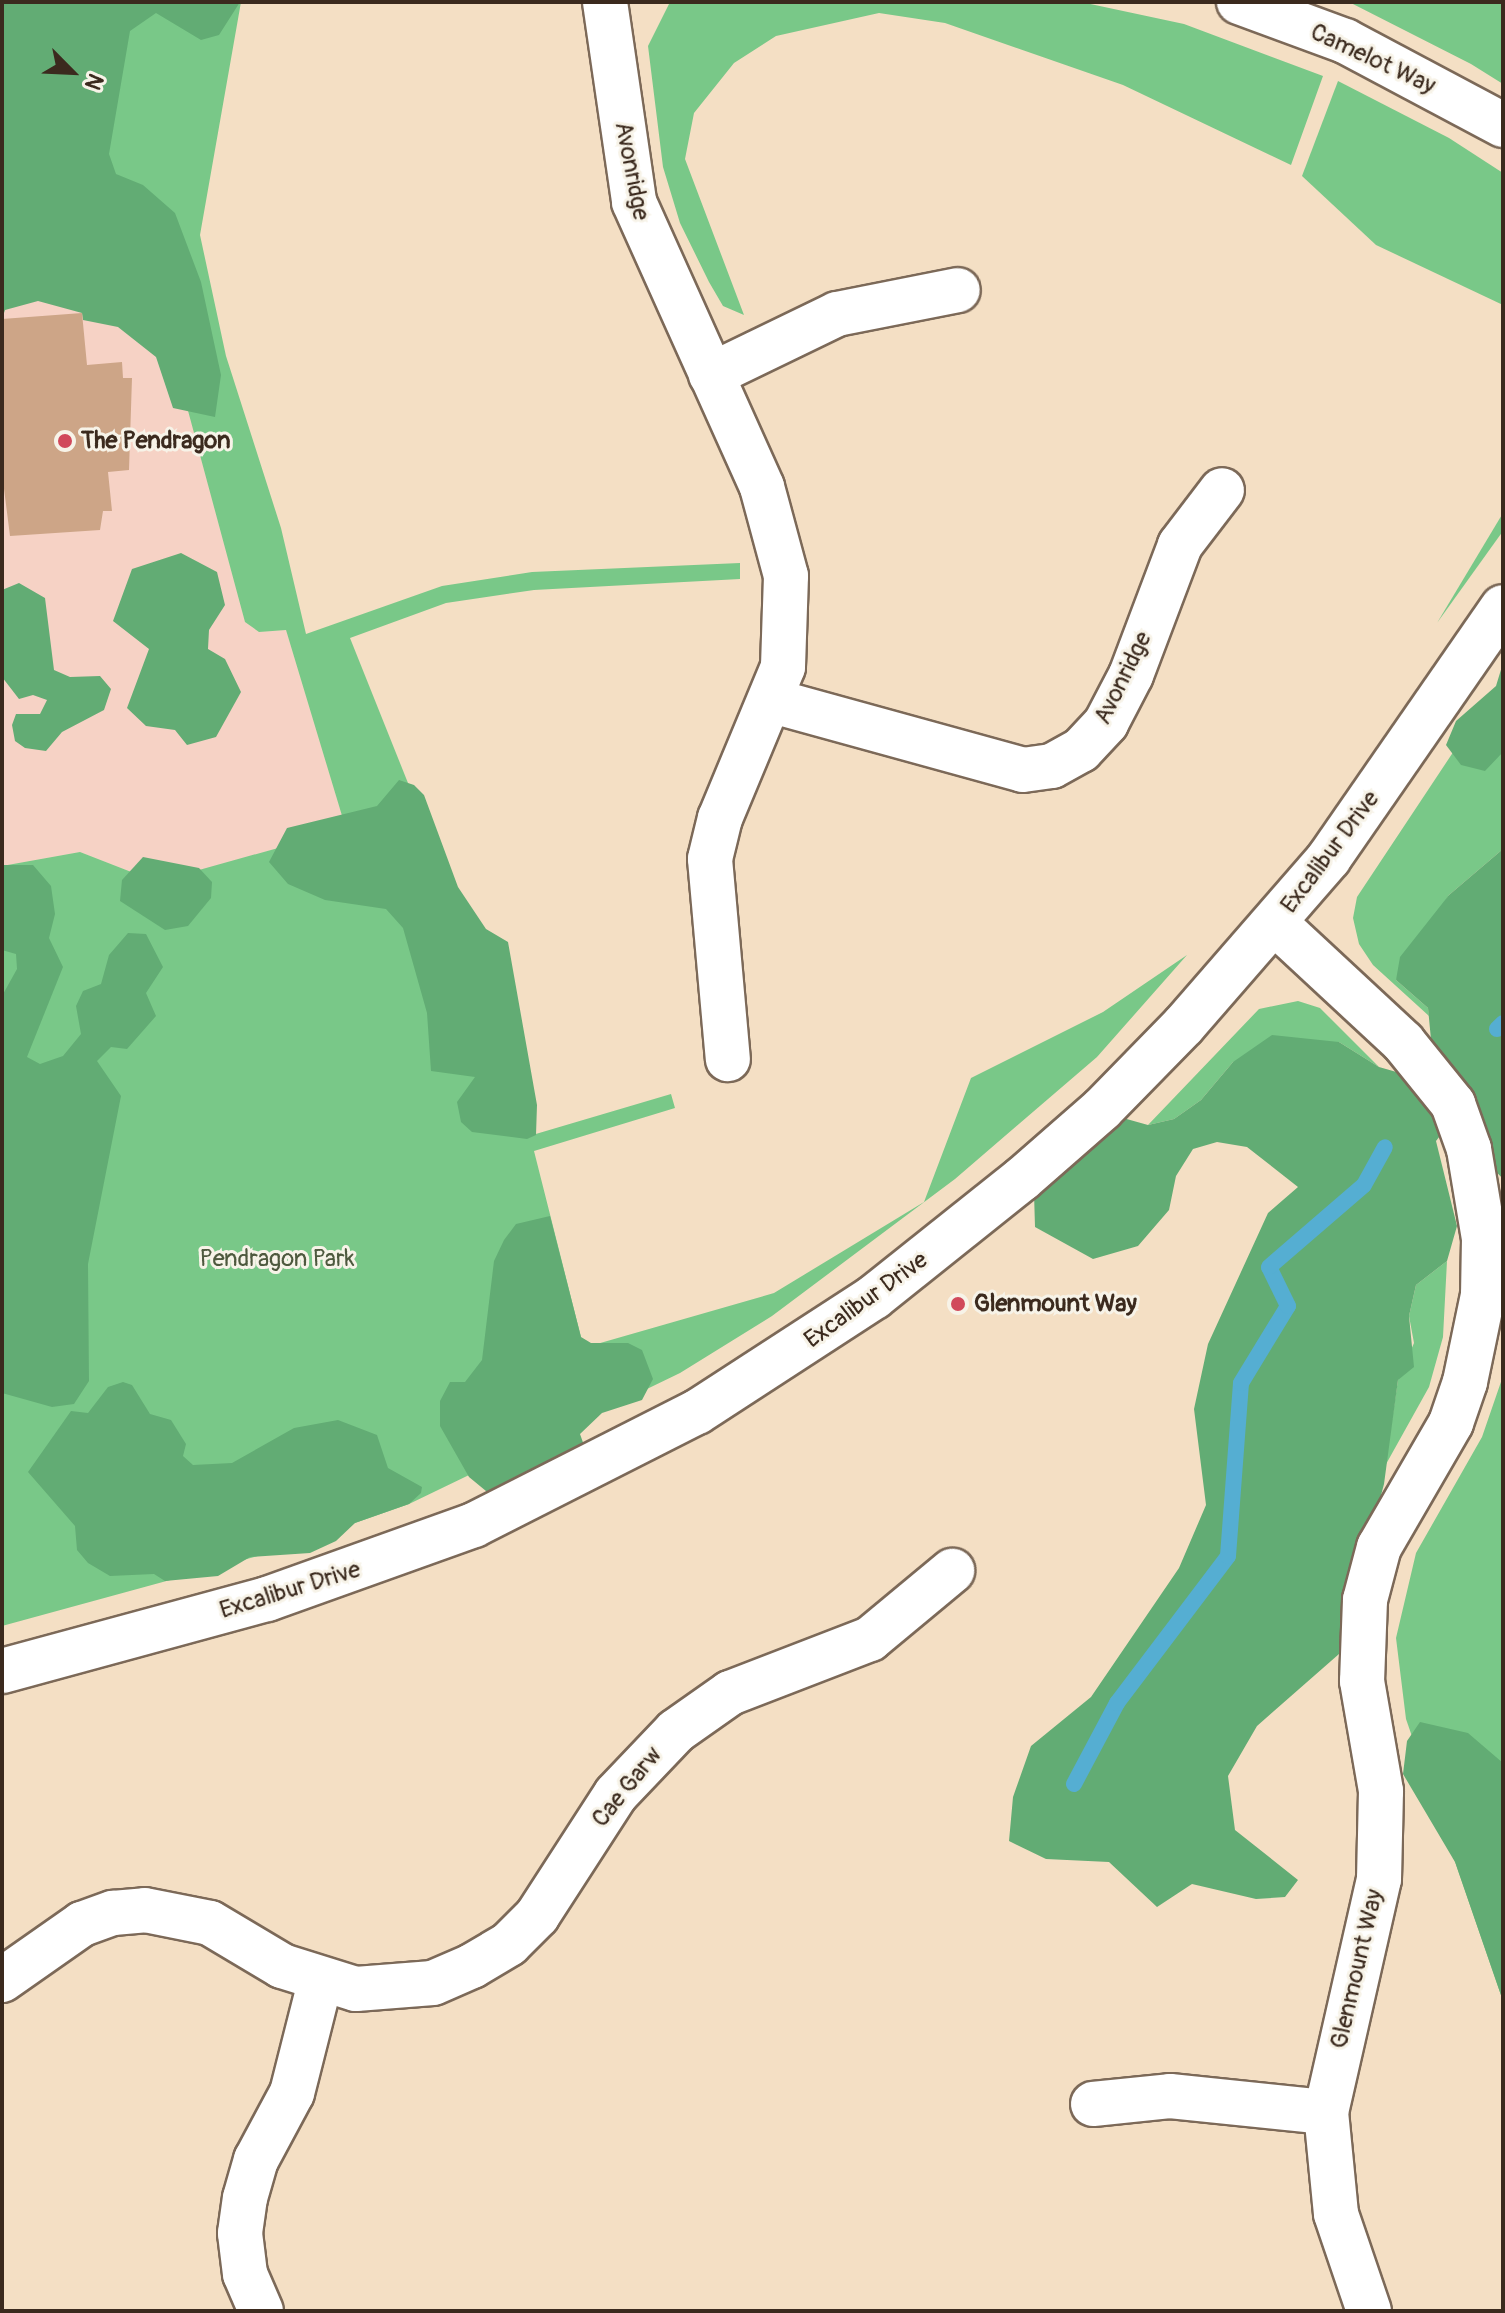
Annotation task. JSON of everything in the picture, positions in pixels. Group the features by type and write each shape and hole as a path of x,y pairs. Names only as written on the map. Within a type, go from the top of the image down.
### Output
{"street":[{"name":"Avonridge","path":"605,2 634,202 762,487 786,576 788,624 773,701 720,818 710,859 728,1059"},
{"name":"Camelot Way","path":"1257,5 1345,41 1503,125"},
{"path":"711,375 837,314 958,290"},
{"name":"Avonridge","path":"773,701 1023,770 1052,766 1081,750 1106,723 1131,675 1180,545 1222,490"},
{"name":"Excalibur Drive","path":"2,1671 267,1599 393,1557 540,1495 697,1412 874,1297 1022,1179 1112,1099 1275,923 1424,726 1503,607"},
{"name":"Glenmount Way","path":"1275,923 1403,1042 1453,1104 1475,1172 1484,1239 1483,1295 1465,1382 1439,1446 1379,1547 1365,1600 1362,1681 1381,1791 1379,1879 1326,2112 1336,2214 1369,2311"},
{"name":"Cae Garw","path":"2,1980 82,1924 113,1913 145,1910 210,1923 320,1982 356,1989 433,1983 509,1944 564,1881 616,1794 676,1731 730,1693 870,1639 952,1571"},
{"path":"261,2311 245,2274 240,2233 245,2198 256,2160 292,2093 320,1982"},
{"path":"1093,2104 1170,2096 1326,2112"}],"shaded area":[{"path":"156,291 245,622 259,632 286,630 346,829 173,878 139,875 80,852 2,866 2,294"}],"green space":[{"name":"Pendragon Park","path":"2,2 241,2 200,235 226,356 281,528 306,634 442,586 532,572 740,563 740,579 534,590 446,603 350,638 412,793 529,1136 671,1094 675,1108 534,1151 581,1337 548,1358 774,1293 924,1202 971,1078 1103,1012 1187,955 1097,1057 955,1179 772,1316 680,1373 409,1504 269,1553 2,1626 2,866 80,852 139,875 174,877 346,829 286,630 259,632 245,622 156,292"},
{"path":"2,2 240,2 219,35 201,40 156,13 130,31 109,154 116,174 143,185 175,213 201,282 221,375 215,417 173,408 156,357 118,327 83,320 82,313 38,301 5,310 2,319"},
{"path":"670,2 1081,2 1184,24 1323,76 1291,165 1123,85 945,23 879,13 776,36 734,63 694,113 685,159 744,315 723,306 709,282 680,223 663,167 648,46"},
{"path":"1349,2 1503,2 1503,84 1471,64"},
{"path":"1338,81 1449,138 1503,173 1503,305 1376,245 1302,176"},
{"path":"1503,513 1503,531 1437,623"},
{"path":"181,553 217,572 225,605 209,630 208,649 225,659 241,692 216,737 187,745 175,730 146,726 127,708 149,649 113,621 132,569"},
{"path":"19,583 45,598 54,670 70,677 100,676 111,689 104,710 62,732 46,751 25,748 15,741 12,725 16,714 40,714 47,700 33,695 19,699 2,677 2,590"},
{"path":"1503,663 1503,752 1485,771 1461,765 1446,745 1456,721 1496,686"},
{"path":"1503,677 1503,849 1449,895 1396,980 1428,1008 1429,1016 1373,965 1359,944 1353,918 1357,897"},
{"path":"399,780 414,785 424,795 458,887 486,929 508,942 537,1105 536,1135 527,1139 472,1132 461,1122 457,1102 475,1077 431,1071 427,1013 403,928 386,909 325,900 288,884 269,862 287,828 377,806"},
{"path":"1503,849 1503,1179 1486,1161 1460,1110 1436,1141 1457,1226 1447,1261 1416,1285 1409,1316 1414,1367 1398,1380 1384,1484 1339,1654 1257,1726 1228,1776 1235,1830 1298,1880 1285,1897 1256,1899 1192,1884 1157,1907 1109,1862 1046,1859 1009,1841 1013,1797 1031,1746 1091,1697 1179,1568 1206,1505 1194,1409 1208,1344 1268,1213 1298,1187 1247,1147 1217,1142 1193,1149 1176,1176 1169,1210 1138,1246 1093,1259 1035,1227 1034,1193 1123,1118 1148,1125 1174,1119 1201,1100 1233,1062 1272,1035 1339,1042 1379,1067 1414,1077 1432,1050 1428,1008 1396,980 1400,957 1449,895"},
{"path":"143,857 199,868 212,882 211,898 188,926 165,930 120,901 122,880"},
{"path":"2,865 33,865 51,886 55,914 49,938 63,967 27,1057 40,1064 63,1056 81,1034 76,1006 83,991 101,984 109,955 128,933 146,934 163,967 146,993 156,1016 127,1049 111,1047 97,1061 121,1096 88,1264 89,1381 74,1404 52,1407 2,1393 2,996 17,969 16,954 2,950"},
{"path":"1298,1001 1320,1008 1379,1067 1339,1042 1233,1062 1201,1100 1174,1119 1148,1125 1259,1009"},
{"path":"550,1216 581,1337 591,1343 628,1343 642,1350 653,1379 642,1400 602,1413 580,1434 586,1451 505,1494 486,1491 469,1477 440,1426 440,1401 450,1382 465,1382 482,1360 494,1261 504,1240 516,1224"},
{"path":"1447,1261 1443,1337 1429,1387 1385,1466 1398,1380 1414,1343 1409,1316 1416,1285"},
{"path":"1503,1376 1503,2001 1406,1719 1396,1638 1416,1553 1482,1437"},
{"path":"123,1382 132,1385 150,1414 171,1420 186,1444 183,1456 193,1465 232,1463 294,1428 338,1420 377,1435 388,1468 422,1487 421,1493 409,1504 355,1523 336,1541 310,1553 250,1557 218,1576 165,1581 154,1574 110,1576 88,1563 77,1550 75,1526 28,1472 71,1411 88,1413 108,1387"},
{"path":"1420,1722 1468,1733 1503,1763 1503,2001 1455,1862 1403,1774 1407,1741"}],"building":[{"name":"The Pendragon","path":"82,313 87,365 122,362 123,378 132,378 129,470 108,472 112,511 103,511 100,530 10,536 2,473 2,319"}],"waterway":[{"path":"1497,1029 1503,1023"},
{"path":"1074,1784 1117,1703 1228,1556 1241,1383 1288,1306 1269,1267 1364,1185 1385,1147"}],"place":[{"name":"The Pendragon","path":"65,441"},
{"name":"Glenmount Way","path":"958,1304"}]}
